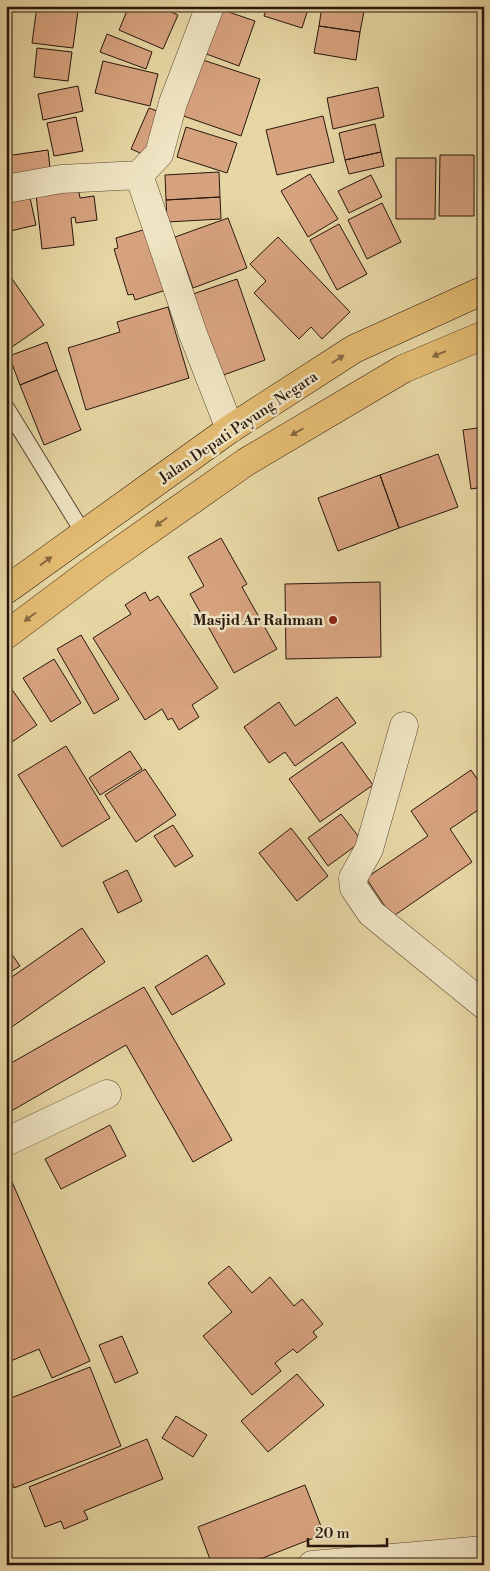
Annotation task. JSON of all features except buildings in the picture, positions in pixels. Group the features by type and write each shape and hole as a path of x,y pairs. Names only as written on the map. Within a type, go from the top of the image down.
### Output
{"highway":[{"name":"Jalan Depati Payung Negara","path":"6,590 230,429 354,349 484,290"},
{"path":"6,635 98,566 246,462 403,370 484,335"}],"street":[{"path":"6,189 61,179 139,175 159,154 173,103 210,6"},
{"path":"139,175 193,334 230,429"},
{"path":"404,726 369,848 353,878 354,888 371,913 484,1005"},
{"path":"6,1142 107,1094"},
{"path":"312,1565 484,1550"}],"lane":[{"path":"6,407 84,534"}],"place":[{"name":"Masjid Ar Rahman","path":"333,620"}]}
